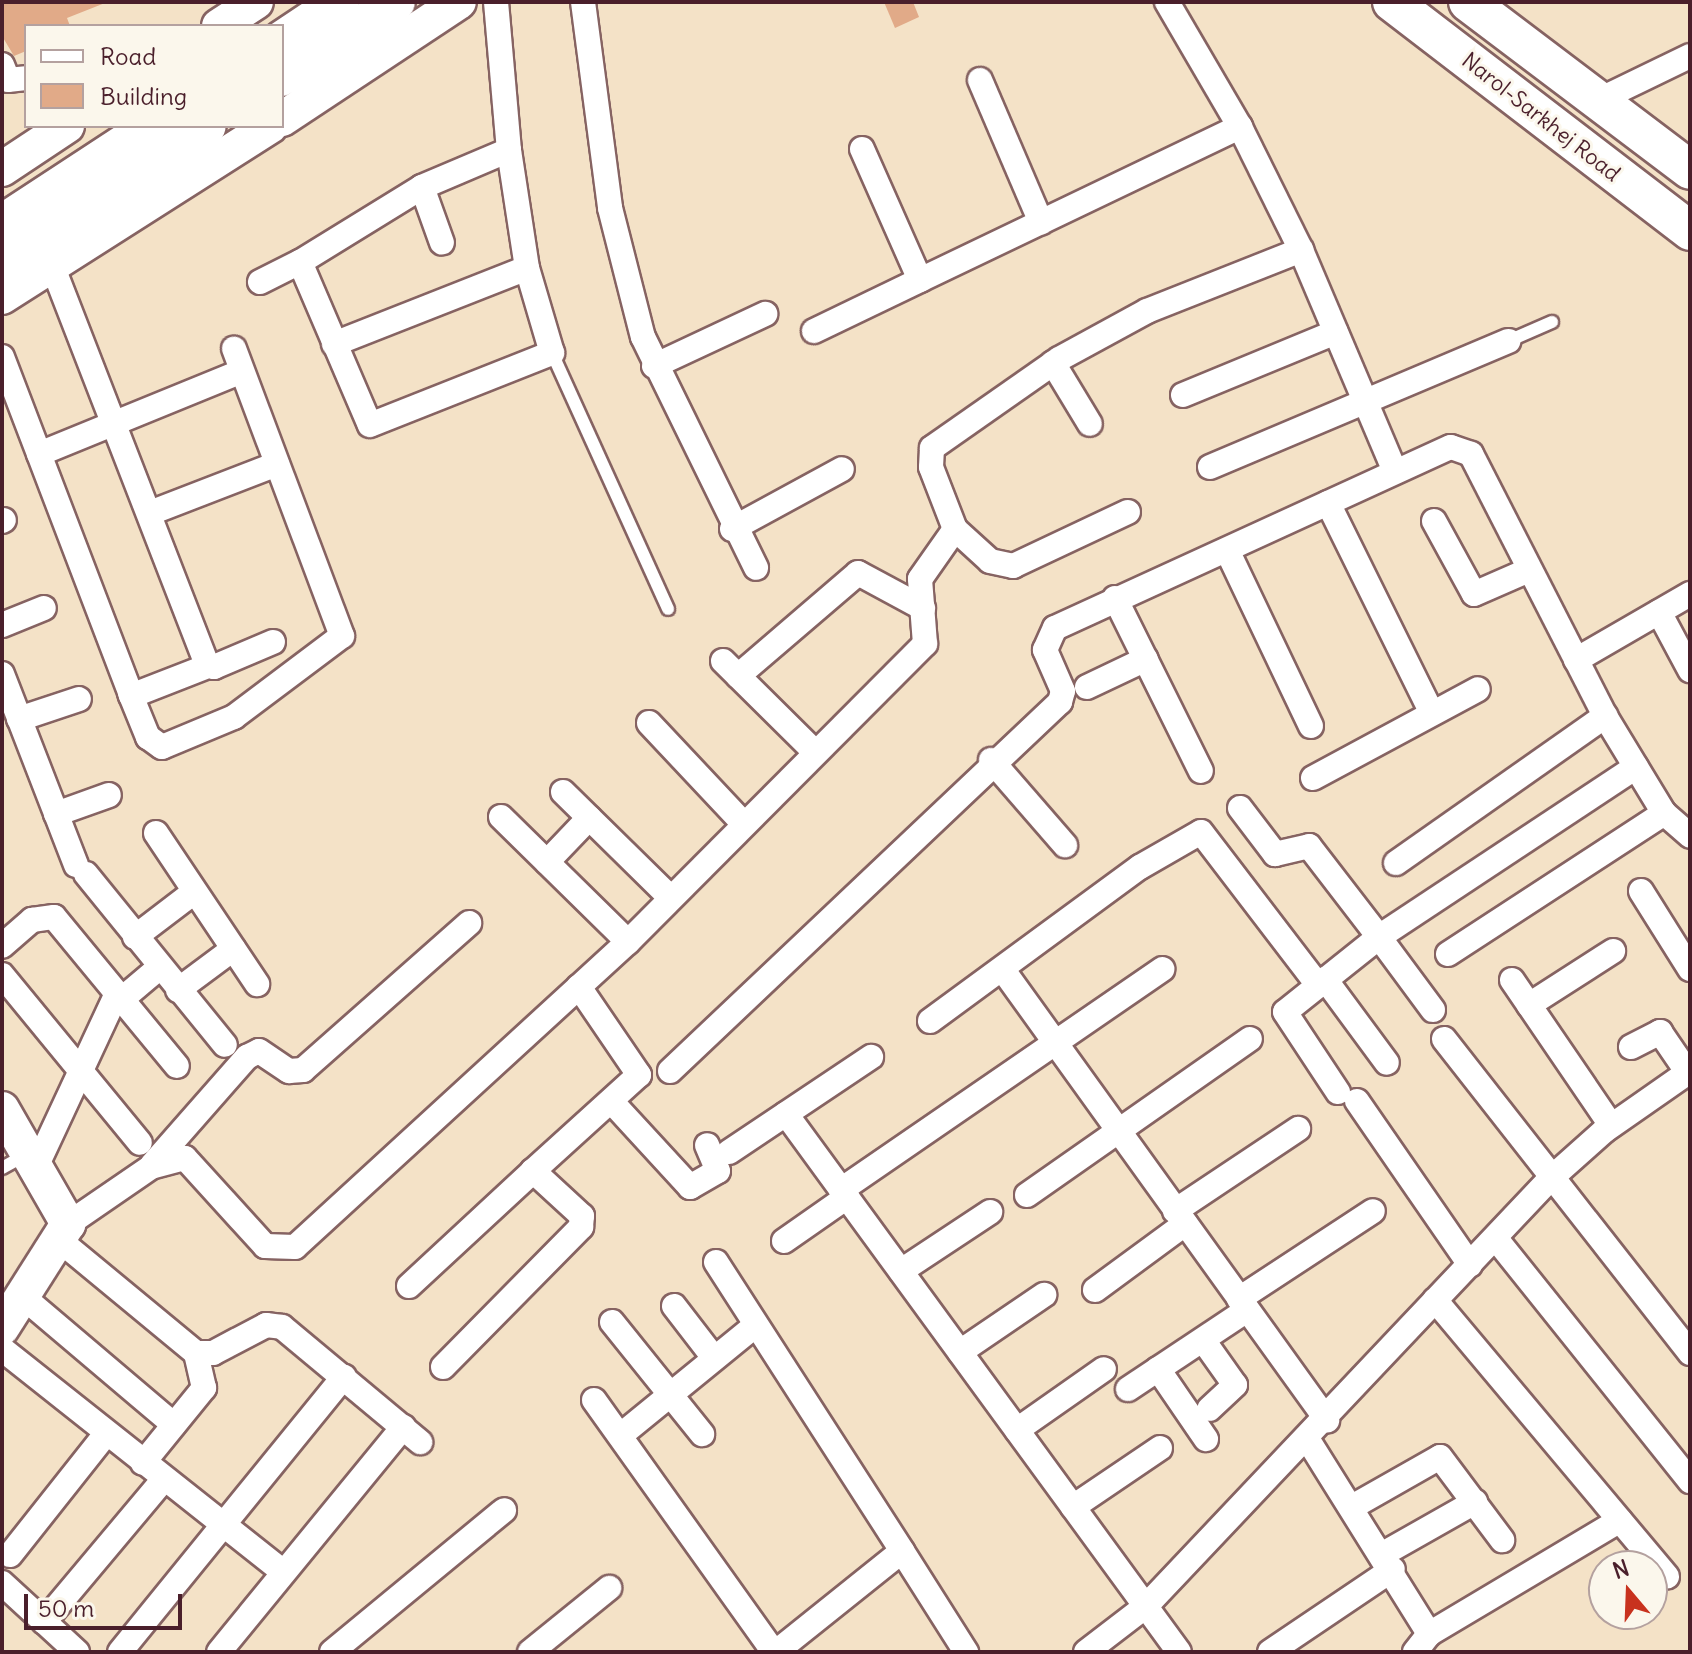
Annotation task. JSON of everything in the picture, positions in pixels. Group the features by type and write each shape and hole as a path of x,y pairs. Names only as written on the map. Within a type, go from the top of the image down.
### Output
{"main road":[{"path":"284,39 339,2"},
{"path":"284,76 396,2"},
{"name":"Narol-Sarkhej Road","path":"1392,2 1690,231"},
{"path":"1468,2 1690,170"},
{"path":"1551,124 1590,94"},
{"path":"2,224 148,128"},
{"path":"2,259 204,128"}],"street":[{"path":"222,24 256,2"},
{"path":"284,118 459,2"},
{"path":"300,262 370,425 552,353 527,268 509,150 496,2"},
{"path":"583,2 610,208 654,366 732,529 756,568"},
{"path":"1167,2 1240,127 1301,250 1395,471"},
{"path":"1590,94 1690,56"},
{"path":"2,65 8,80 24,78"},
{"path":"980,80 1041,222"},
{"path":"814,331 1240,127"},
{"path":"2,169 64,128"},
{"path":"2,297 267,128"},
{"path":"862,149 920,280"},
{"path":"260,282 300,262 422,187 509,150"},
{"path":"422,187 442,243"},
{"path":"1128,512 1013,566 990,561 955,529 931,467 932,448 1053,363 1147,311 1301,250"},
{"path":"52,265 208,666"},
{"path":"334,344 527,268"},
{"path":"654,366 765,314"},
{"path":"1183,395 1336,332"},
{"path":"1210,467 1508,341"},
{"path":"2,357 131,696 148,737 169,747 234,717 338,642 337,614 238,360 114,423 39,454"},
{"path":"1053,363 1090,424"},
{"path":"670,1071 991,760 1063,697 1045,650 1048,634 1115,598 1451,447 1466,448 1605,716 1664,813 1690,836"},
{"path":"150,513 277,464"},
{"path":"732,529 842,469"},
{"path":"1328,503 1432,713"},
{"path":"1434,521 1474,594 1529,570"},
{"path":"151,1167 185,1158 265,1246 295,1247 628,942 925,644 920,579 955,529"},
{"path":"1227,550 1311,726"},
{"path":"815,752 730,668 858,573 923,608"},
{"path":"1576,660 1690,594"},
{"path":"1115,598 1201,771"},
{"path":"2,625 44,608"},
{"path":"1659,612 1690,670"},
{"path":"131,696 273,642"},
{"path":"1087,687 1146,659"},
{"path":"2,674 81,870 225,1045"},
{"path":"1313,778 1478,689"},
{"path":"19,719 79,699"},
{"path":"1396,863 1605,716"},
{"path":"649,723 744,824"},
{"path":"991,760 1065,845"},
{"path":"1470,1265 1348,1096 1285,1016 1321,982 1379,937 1636,767"},
{"path":"563,792 671,898"},
{"path":"56,814 109,795"},
{"path":"1240,808 1275,854 1309,846 1433,1010"},
{"path":"1448,954 1664,813"},
{"path":"501,817 628,942"},
{"path":"547,862 589,818"},
{"path":"930,1021 1140,867 1201,832 1387,1063"},
{"path":"156,833 257,984"},
{"path":"1641,891 1690,969"},
{"path":"135,937 194,892"},
{"path":"2,946 32,920 54,917 177,1066"},
{"path":"2,1328 63,1231 151,1167 247,1057 259,1051 289,1071 303,1070 469,923"},
{"path":"178,990 233,949"},
{"path":"1529,1005 1613,951"},
{"path":"22,1163 81,1071 120,996 160,967"},
{"path":"784,1241 844,1194 1162,969"},
{"path":"1003,970 1327,1420"},
{"path":"2,975 140,1143"},
{"path":"1512,980 1611,1125"},
{"path":"409,1286 639,1075 638,1066 579,987"},
{"path":"1086,1652 1146,1606 1327,1420 1435,1300 1497,1240 1549,1180 1611,1125 1689,1072 1660,1032 1631,1047"},
{"path":"1027,1195 1250,1039"},
{"path":"1444,1039 1549,1180 1690,1353"},
{"path":"611,1101 690,1187 718,1171 718,1149 786,1114 871,1057"},
{"path":"2,1109 22,1163 63,1231 196,1353 204,1388 143,1463"},
{"path":"786,1114 1179,1652"},
{"path":"1095,1290 1180,1218 1298,1129"},
{"path":"443,1367 581,1227 582,1216 533,1171"},
{"path":"1128,1389 1203,1340 1243,1304 1373,1211"},
{"path":"901,1271 990,1212"},
{"path":"1497,1240 1690,1481"},
{"path":"716,1262 966,1652"},
{"path":"960,1352 1044,1295"},
{"path":"22,1296 174,1425"},
{"path":"1435,1300 1645,1550"},
{"path":"674,1306 714,1358"},
{"path":"612,1322 702,1434"},
{"path":"196,1353 213,1353 275,1324 344,1376 411,1434 283,1572 219,1652"},
{"path":"621,1435 756,1325"},
{"path":"1203,1340 1235,1385 1209,1409"},
{"path":"2,1349 163,1480 283,1572"},
{"path":"1017,1430 1104,1369"},
{"path":"1158,1369 1206,1439"},
{"path":"120,1652 344,1376"},
{"path":"594,1400 775,1652 902,1551"},
{"path":"10,1555 106,1434"},
{"path":"1308,1440 1388,1562 1422,1643 1620,1520"},
{"path":"1073,1507 1160,1448"},
{"path":"1352,1507 1437,1457 1502,1540"},
{"path":"44,1622 163,1480"},
{"path":"1270,1652 1388,1562 1475,1502"},
{"path":"332,1652 504,1510"},
{"path":"2,1583 77,1652"},
{"path":"530,1652 609,1588"}],"lane":[{"path":"1508,341 1552,322"},
{"path":"552,353 668,609"}],"building":[{"path":"2,2 105,2 67,18 69,24 24,24 24,52 14,56 2,36"},
{"path":"884,2 913,2 919,17 895,28"}]}
